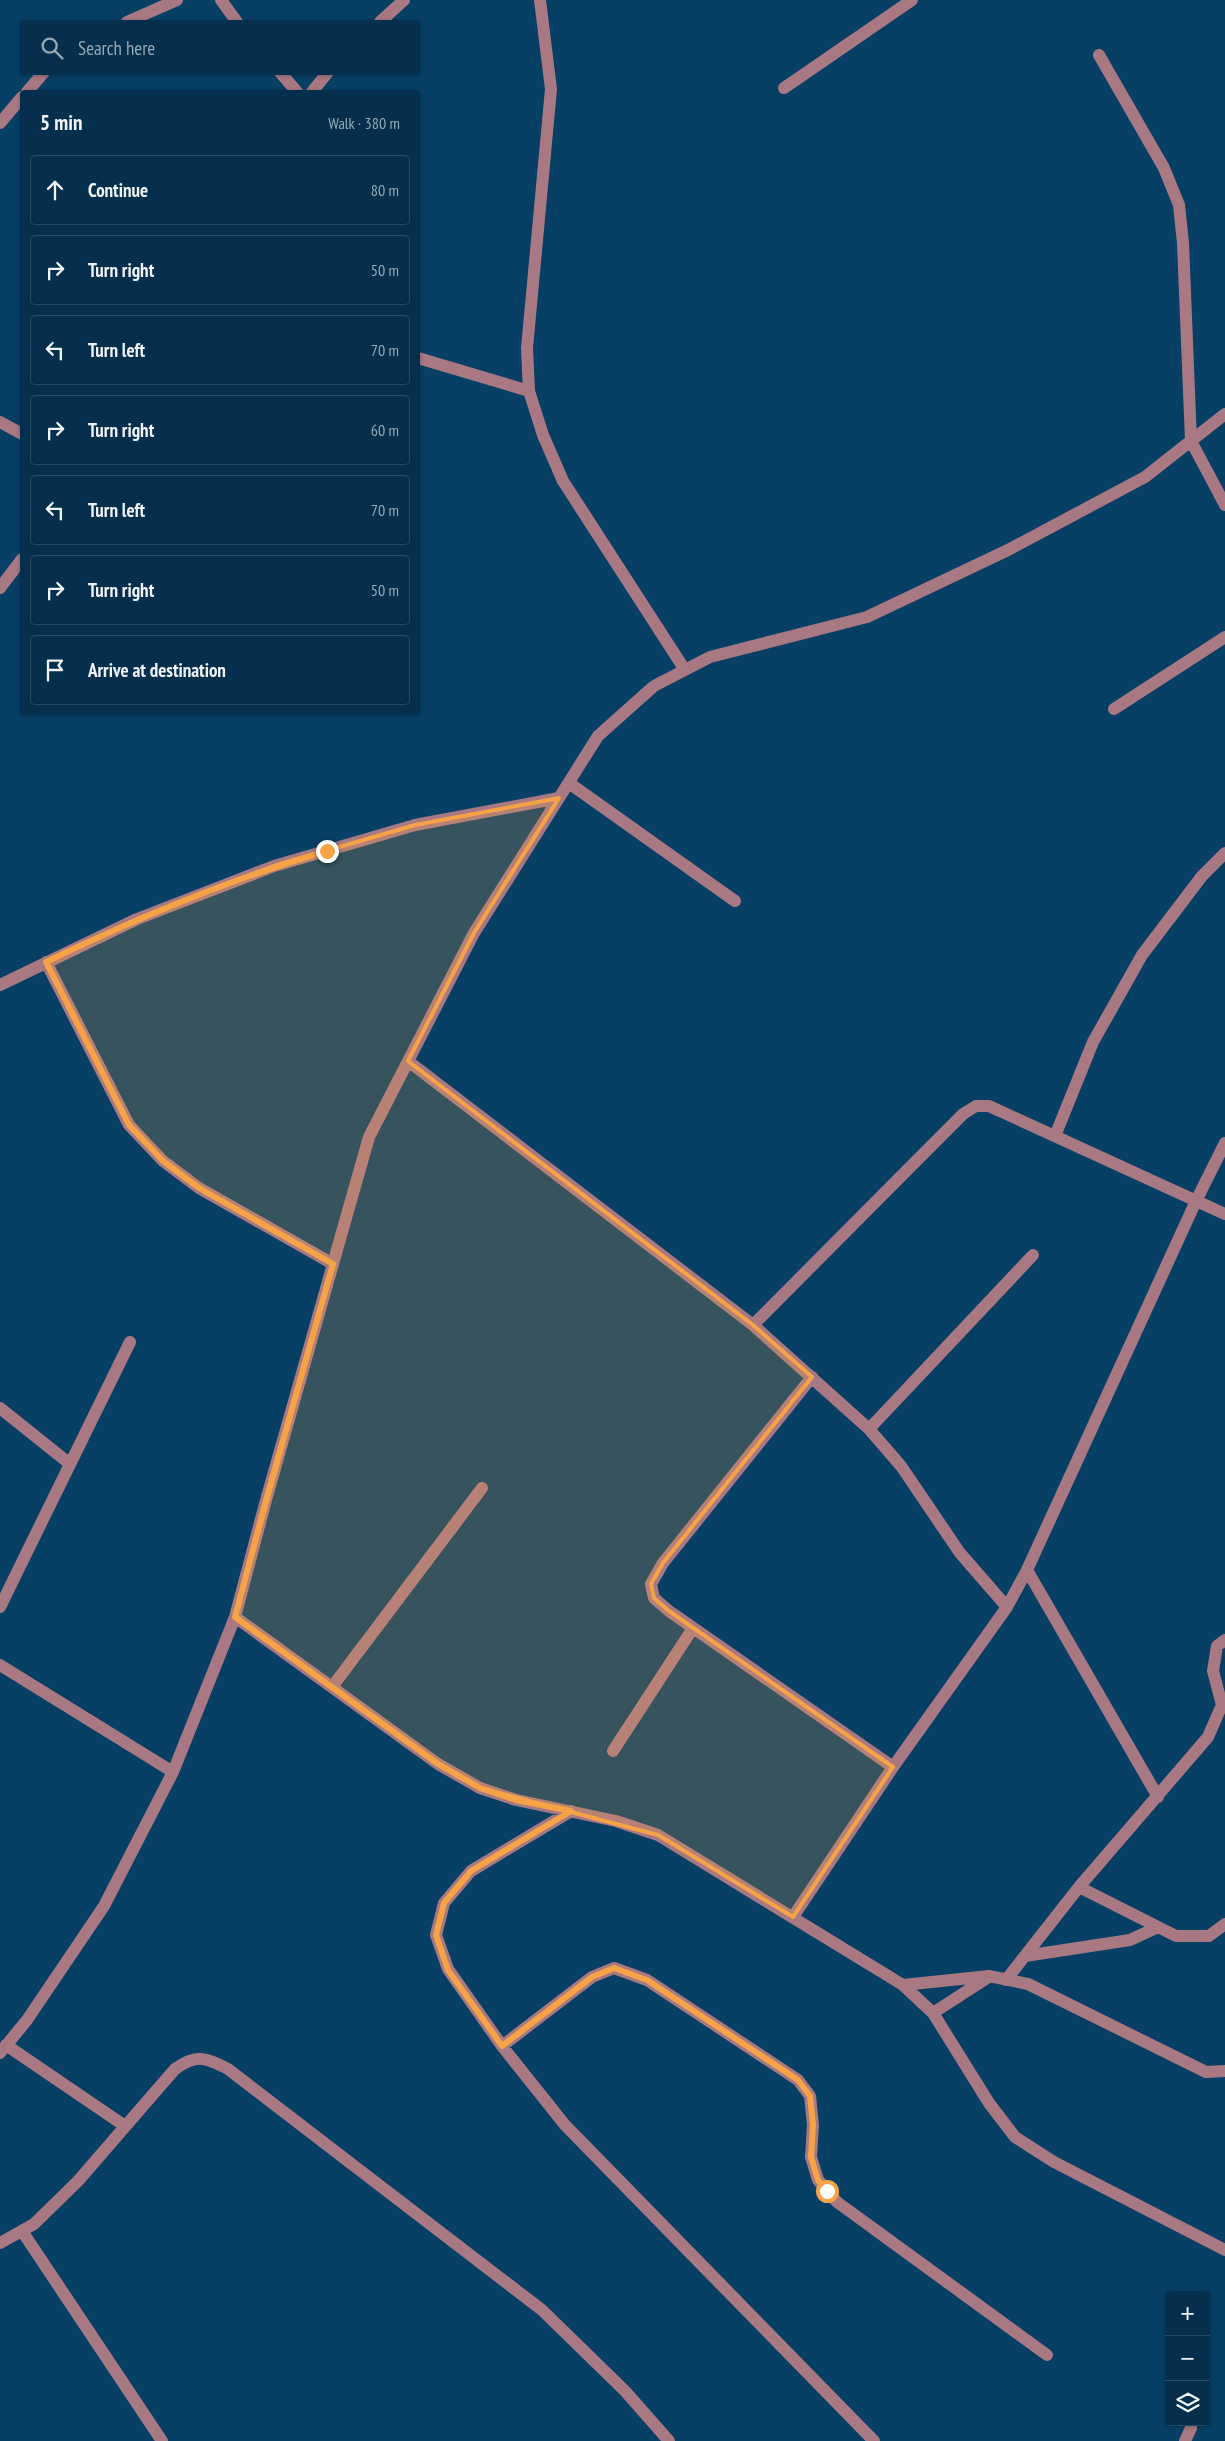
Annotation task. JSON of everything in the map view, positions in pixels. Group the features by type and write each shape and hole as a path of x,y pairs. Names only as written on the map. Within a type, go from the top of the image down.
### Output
{"street":[{"path":"132,20 177,0"},
{"path":"220,0 235,20"},
{"path":"382,20 404,0"},
{"path":"540,0 551,90 527,348 529,391 543,435 563,481 685,670"},
{"path":"784,88 912,0"},
{"path":"1099,55 1164,168 1179,205 1191,441 1225,505"},
{"path":"28,90 41,75"},
{"path":"283,75 295,90"},
{"path":"314,90 326,75"},
{"path":"0,123 20,99"},
{"path":"420,361 529,391"},
{"path":"125,2126 3,2049 27,2020 104,1906 173,1772 235,1617 266,1500 369,1137 474,933 598,736 654,686 710,657 867,618 1008,550 1145,477 1225,414"},
{"path":"0,422 20,433"},
{"path":"0,588 20,562"},
{"path":"1114,709 1225,637"},
{"path":"569,783 735,900"},
{"path":"0,984 136,919 274,866 415,826 559,798"},
{"path":"1055,1136 1093,1042 1142,955 1202,876 1225,853"},
{"path":"46,962 129,1125 163,1161 199,1188 333,1264"},
{"path":"408,1062 754,1325 812,1377 869,1429 901,1466 960,1553 1007,1607"},
{"path":"754,1325 963,1114 976,1106 989,1106 1225,1214"},
{"path":"793,1917 893,1767 1007,1607 1026,1570 1196,1201 1225,1143"},
{"path":"869,1429 1033,1255"},
{"path":"0,1607 130,1342"},
{"path":"812,1377 663,1563 651,1584 654,1598 693,1628 893,1767"},
{"path":"0,1408 70,1464"},
{"path":"332,1687 482,1488"},
{"path":"1026,1570 1158,1797"},
{"path":"235,1617 438,1764 480,1788 516,1800 616,1821 658,1835 903,1985 933,2013 989,2102 1015,2137 1054,2162 1225,2250"},
{"path":"613,1751 693,1628"},
{"path":"1006,1980 1079,1887 1208,1737 1222,1705 1213,1670 1217,1646 1225,1640"},
{"path":"0,1665 173,1772"},
{"path":"571,1811 471,1871 444,1903 436,1935 448,1970 502,2046 565,2125 874,2441"},
{"path":"1079,1887 1176,1936 1209,1936 1225,1924"},
{"path":"1025,1956 1130,1940 1158,1926"},
{"path":"502,2046 592,1977 614,1968 647,1980 798,2080 810,2096 813,2125 811,2157 818,2180 837,2202 1048,2355"},
{"path":"903,1985 989,1976 1028,1984 1206,2072 1225,2072"},
{"path":"933,2013 989,1976"},
{"path":"0,2243 34,2224 78,2181 175,2069 190,2059 207,2058 228,2069 542,2310 625,2391 669,2441"},
{"path":"22,2231 162,2441"},
{"path":"1185,2441 1191,2428"}],"highlighted area":[{"path":"559,798 474,933 408,1061 753,1325 812,1377 663,1563 651,1584 654,1598 669,1611 893,1767 793,1917 658,1835 480,1788 438,1764 235,1617 333,1264 199,1188 163,1161 129,1125 46,962 137,919 274,866 415,825"}],"route":[{"path":"327,851 274,866 136,919 46,962 129,1125 163,1161 199,1188 333,1264 235,1617 438,1764 480,1788 516,1800 571,1811 471,1871 444,1903 436,1935 448,1970 502,2046 592,1977 614,1968 647,1980 798,2080 810,2096 813,2125 811,2157 818,2180 827,2191"}]}
